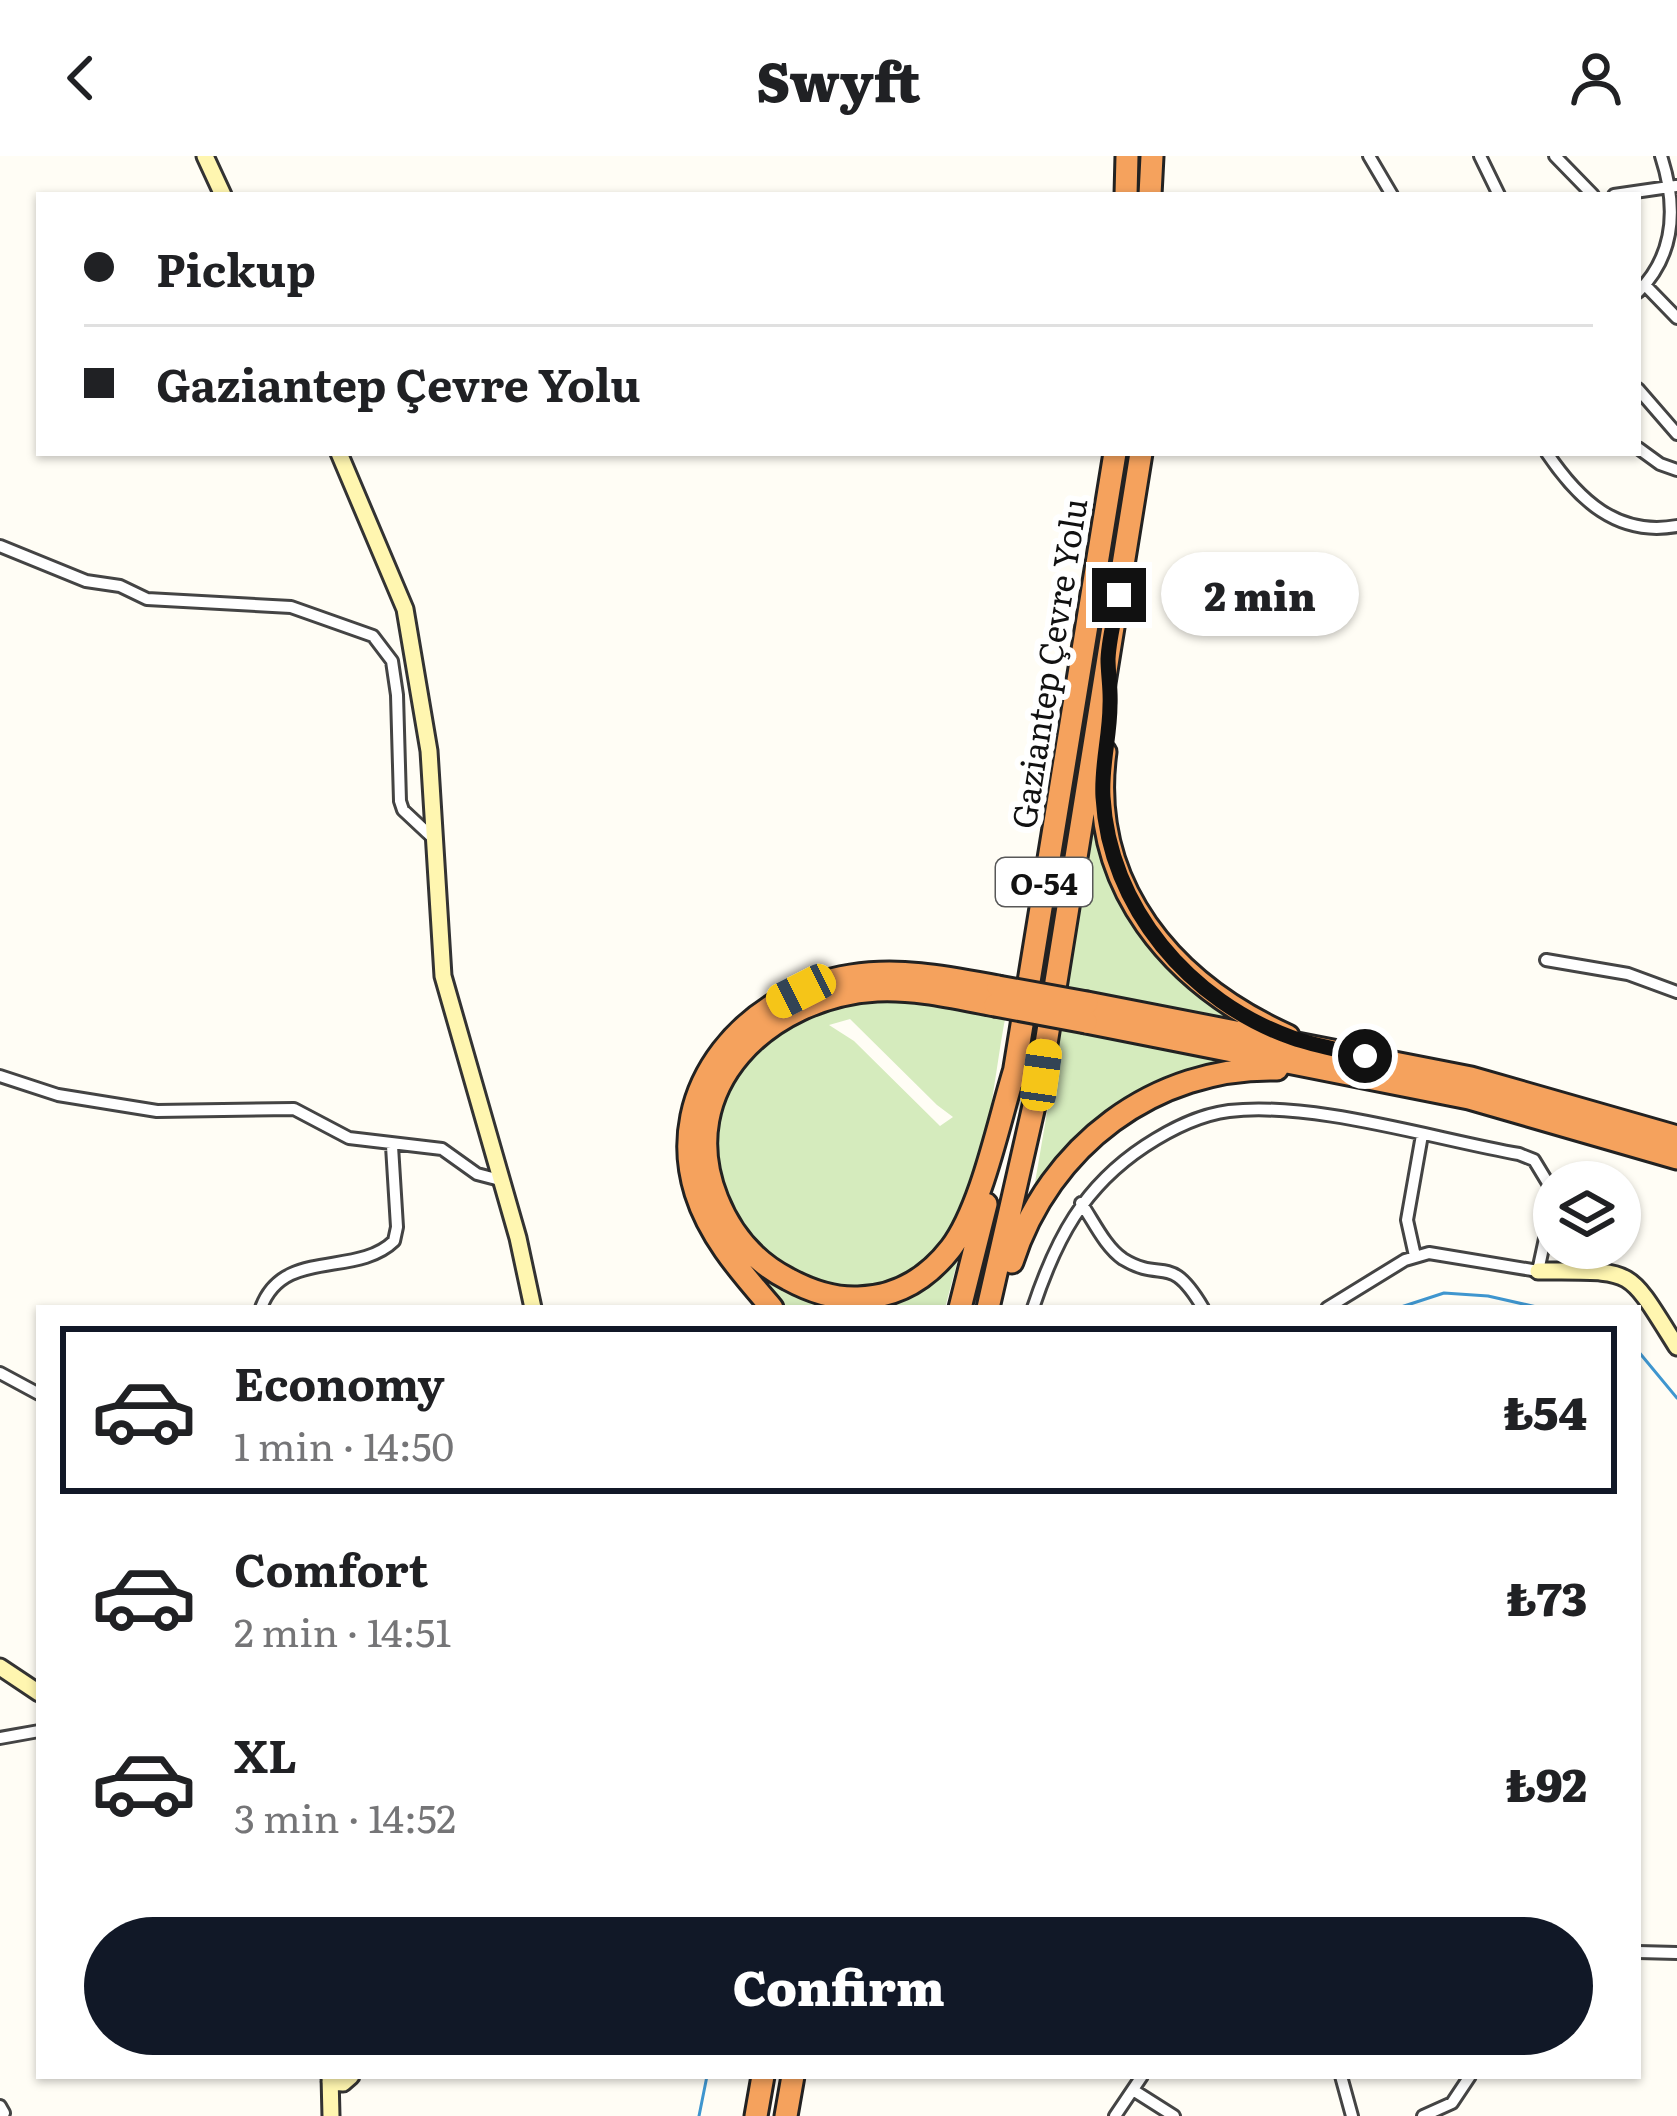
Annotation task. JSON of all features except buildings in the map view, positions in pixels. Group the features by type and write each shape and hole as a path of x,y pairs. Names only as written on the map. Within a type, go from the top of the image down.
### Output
{"highway":[{"path":"1126,192 1127,156"},
{"path":"1150,192 1151,156"},
{"name":"Gaziantep Çevre Yolu","path":"962,1305 1016,1069 1115,456"},
{"name":"Gaziantep Çevre Yolu","path":"994,1305 1041,1075 1141,456"},
{"path":"1108,656 1111,708 1103,781 1113,856 1143,920 1182,969 1251,1019 1293,1038 1677,1158"},
{"path":"770,1305 726,1251 700,1205 688,1146 692,1109 720,1052 754,1018 814,986 849,976 920,974 1087,1013 1543,1097 1677,1137"},
{"path":"996,995 880,990 832,998 770,1027 735,1060 710,1110 707,1162 722,1211 757,1258 796,1283 837,1298 898,1291 937,1265 966,1225 1016,1069"},
{"path":"994,1305 1043,1194 1077,1151 1133,1105 1173,1087 1234,1071 1392,1072"},
{"path":"756,2116 762,2079"},
{"path":"786,2116 793,2079"}],"street":[{"path":"206,156 222,192"},
{"path":"1369,156 1390,192"},
{"path":"1377,168 1388,156"},
{"path":"1480,156 1498,192"},
{"path":"1556,156 1590,192"},
{"path":"1661,156 1674,186 1670,236 1653,278 1642,289 1677,317"},
{"path":"1634,192 1674,186"},
{"path":"1641,392 1677,434"},
{"path":"1641,450 1677,470"},
{"path":"340,456 405,609 429,751 443,976 532,1305"},
{"path":"1549,456 1566,482 1598,512 1634,527 1677,526"},
{"path":"0,546 86,581 120,586 147,598 291,608 374,636 392,661 400,801 403,810 434,839"},
{"path":"1546,960 1628,974 1677,992"},
{"path":"0,1076 58,1096 157,1111 295,1109 349,1138 442,1149 477,1174 500,1180"},
{"path":"1034,1305 1060,1237 1082,1203 1111,1170 1196,1119 1227,1111 1300,1111 1535,1161"},
{"path":"1415,1256 1407,1220 1422,1135"},
{"path":"262,1305 266,1293 284,1276 373,1255 394,1241 392,1146"},
{"path":"1082,1203 1117,1254 1134,1264 1178,1274 1201,1305"},
{"path":"1332,1305 1415,1256 1441,1253 1538,1270 1614,1272 1631,1278 1677,1347"},
{"path":"0,1372 36,1392"},
{"path":"0,1667 36,1691"},
{"path":"0,1738 36,1732"},
{"path":"1641,1952 1677,1953"},
{"path":"330,2079 331,2116"},
{"path":"1115,2116 1140,2079"},
{"path":"1342,2079 1352,2116"},
{"path":"1423,2116 1452,2103 1468,2079"},
{"path":"1133,2090 1174,2116"}],"green space":[{"path":"1097,805 1122,895 1261,1030 1067,992"},
{"path":"898,997 1006,1014 973,1182 950,1233 909,1275 860,1289 811,1280 766,1252 732,1210 715,1160 719,1108 751,1057 790,1025 835,1004","holes":["850,1019 953,1117 940,1126 854,1041 829,1025"]},
{"path":"1062,1025 1260,1061 1166,1082 1032,1200"},
{"path":"962,1244 946,1305 777,1305 743,1259 866,1304"}],"waterway":[{"path":"1407,1305 1444,1293 1528,1305"},
{"path":"1641,1355 1677,1398"},
{"path":"699,2116 706,2079"}],"route":[{"path":"1119,595 1108,656 1111,708 1103,797 1113,856 1128,895 1161,945 1205,989 1251,1019 1293,1038 1365,1056"}]}
